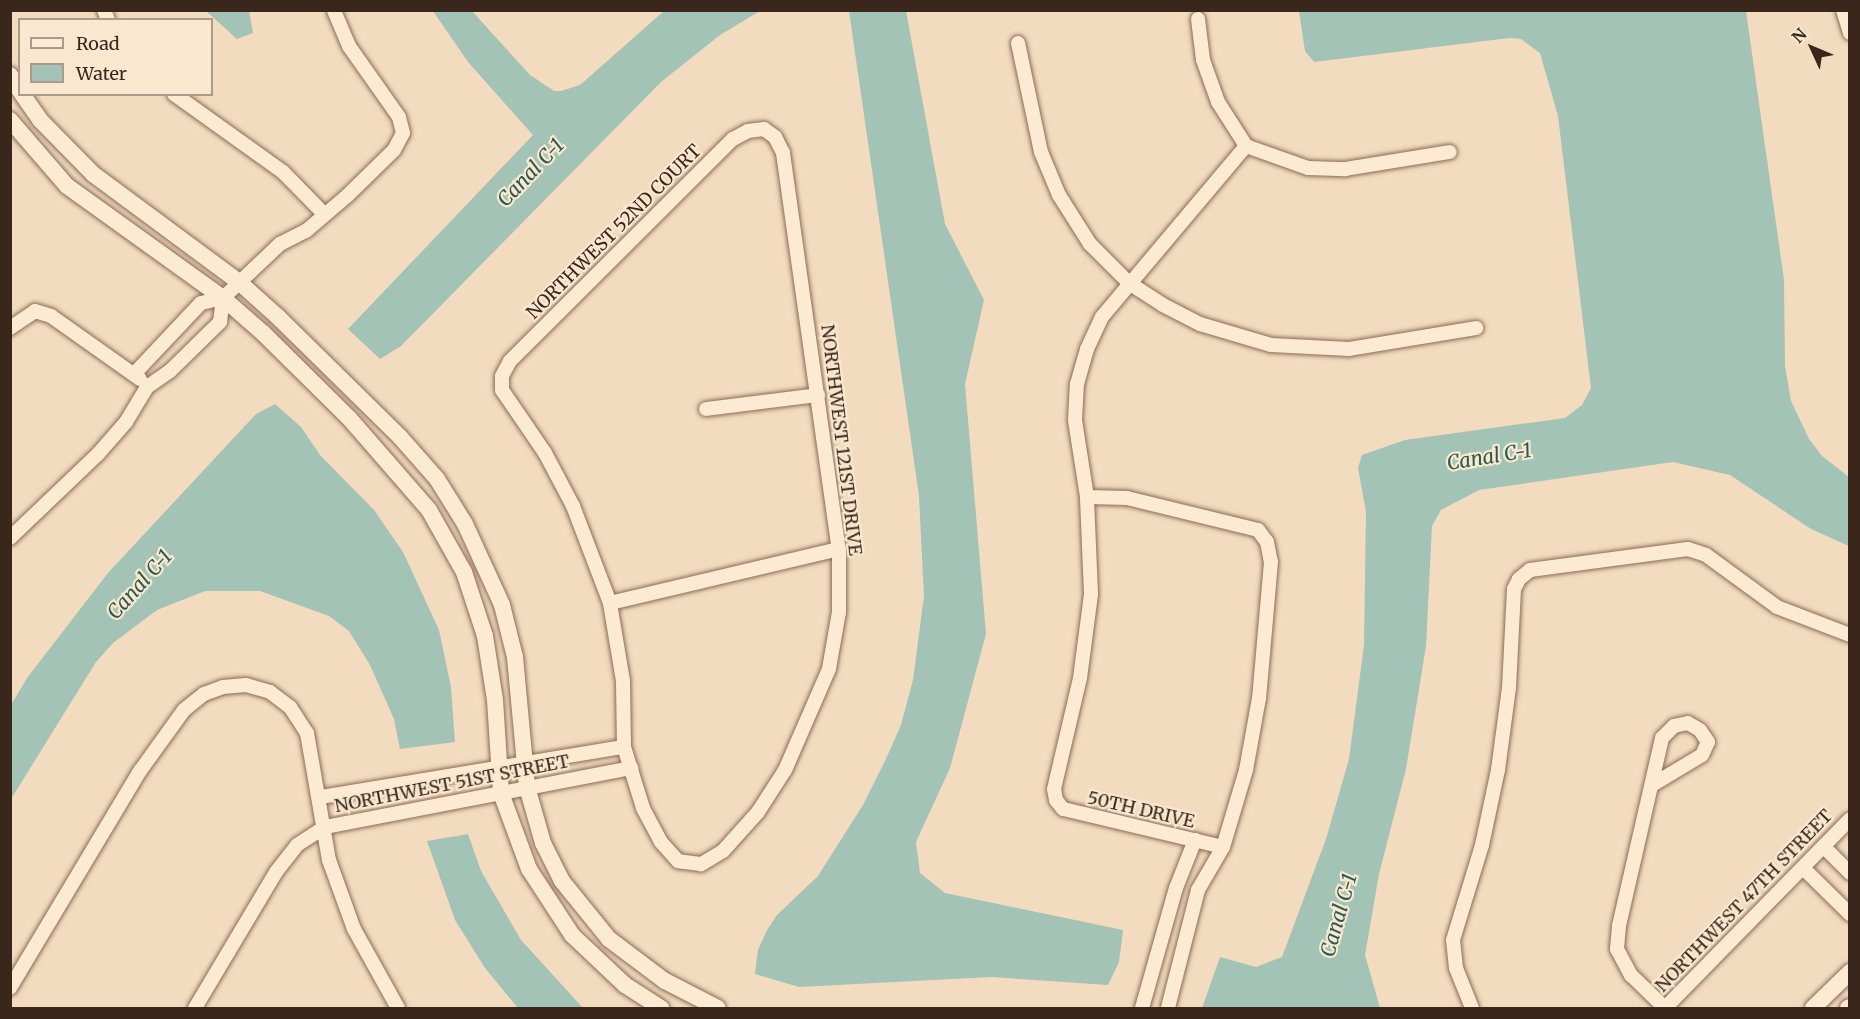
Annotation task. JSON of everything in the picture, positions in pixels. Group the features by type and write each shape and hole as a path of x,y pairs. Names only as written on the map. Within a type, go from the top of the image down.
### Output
{"street":[{"path":"135,373 201,303 223,298 280,244 306,231 394,150 403,133 399,117 355,56 334,10"},
{"path":"1843,10 1850,33"},
{"path":"1198,19 1203,60 1218,102 1246,146 1308,168 1345,169 1450,152"},
{"path":"1018,43 1041,152 1059,195 1090,244 1129,283 1200,324 1271,345 1349,349 1476,328"},
{"path":"10,75 18,88"},
{"path":"23,96 53,135 93,174 239,282 415,453 465,524 502,605 515,657 527,787 543,843 582,909 636,960 700,1002 718,1008"},
{"path":"177,96 283,172 324,214"},
{"path":"10,120 67,186 223,298 349,418 429,510 464,572 485,636 495,700 496,766 501,793 529,869 572,935 625,985 661,1008"},
{"name":"NORTHWEST 52ND COURT","path":"610,603 573,506 545,453 502,390 502,376 510,361 733,139 748,131 764,129"},
{"name":"NORTHWEST 121ST DRIVE","path":"631,768 643,808 661,842 678,861 701,864 723,851 758,812 785,770 811,717 829,669 839,612 839,549 783,153 775,137 764,129"},
{"path":"1168,1008 1198,890 1223,847 1246,770 1259,698 1271,562 1268,542 1258,530 1127,498 1087,497 1075,420 1077,384 1102,317 1246,146"},
{"path":"10,538 98,453 126,422 147,387 170,371 220,322 223,298"},
{"path":"10,328 35,311 51,316 135,373 147,387"},
{"path":"706,409 818,395"},
{"name":"50TH DRIVE","path":"1087,497 1091,594 1080,678 1054,789 1056,800 1063,809 1085,816 1223,847"},
{"path":"631,768 624,747 623,681 610,603 839,549"},
{"path":"1472,1008 1456,968 1453,940 1482,845 1498,770 1509,688 1514,590 1520,579 1530,570 1688,549 1706,555 1777,607 1850,635"},
{"path":"10,988 140,771 184,710 204,694 223,687 246,685 270,692 290,707 307,733 321,797 329,860 354,928 398,1008"},
{"path":"1652,785 1702,755 1708,742 1700,730 1688,723 1674,726 1662,738 1619,926 1617,949 1631,975 1665,1008"},
{"name":"NORTHWEST 51ST STREET","path":"321,797 496,766 624,747"},
{"name":"NORTHWEST 51ST STREET","path":"195,1008 276,872 297,845 325,827 631,768"},
{"path":"407,783 414,809"},
{"name":"NORTHWEST 47TH STREET","path":"1665,1008 1850,819"},
{"path":"1142,1008 1176,888 1195,840"},
{"path":"1824,847 1850,873"},
{"path":"1803,868 1850,914"},
{"path":"1813,1008 1850,972"}],"water":[{"path":"206,11 249,11 253,33 237,39"},
{"name":"Canal C-1","path":"433,11 472,11 530,75 554,91 561,91 580,85 664,11 760,11 720,35 661,82 401,346 380,359 348,329 533,135 468,62"},
{"path":"849,11 906,11 945,224 984,300 965,384 986,634 950,768 916,842 920,873 945,893 1123,930 1119,962 1108,985 991,977 799,987 755,974 758,950 767,930 777,915 818,876 863,805 885,761 901,725 913,680 924,596 919,496"},
{"name":"Canal C-1","path":"1299,11 1746,11 1784,280 1785,366 1791,401 1809,439 1822,456 1849,477 1849,546 1811,529 1730,475 1673,462 1479,490 1441,510 1432,526 1426,646 1406,769 1379,874 1365,955 1380,1008 1202,1008 1220,957 1256,967 1282,957 1326,839 1349,759 1364,645 1366,512 1358,468 1362,455 1405,440 1565,418 1582,405 1591,388 1558,116 1540,53 1521,39 1509,38 1314,62 1305,51"},
{"name":"Canal C-1","path":"275,404 301,427 320,455 374,510 403,552 439,630 451,687 455,742 400,749 394,719 370,665 349,631 329,616 260,591 205,591 157,610 113,643 96,662 11,799 11,705 27,678 108,573 256,414"},
{"path":"468,834 481,871 521,940 583,1008 518,1008 485,968 455,920 427,841"}]}
